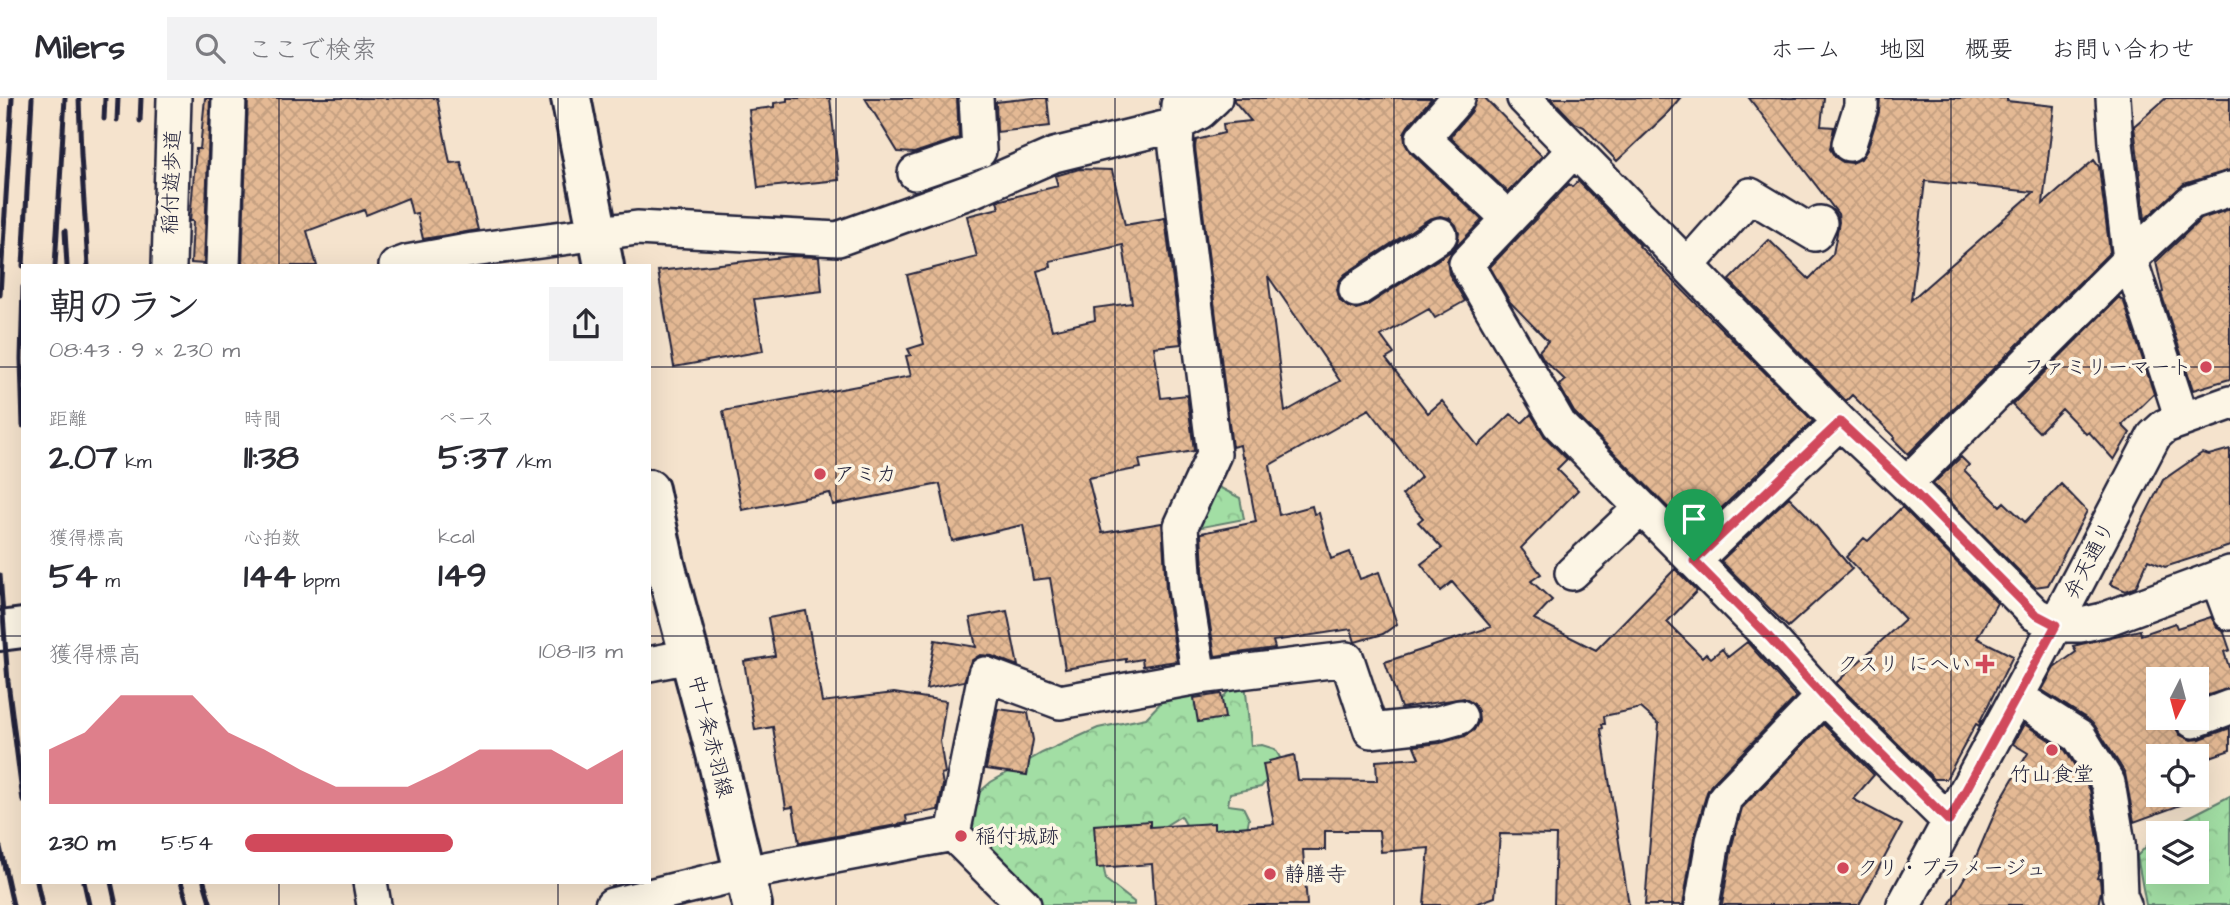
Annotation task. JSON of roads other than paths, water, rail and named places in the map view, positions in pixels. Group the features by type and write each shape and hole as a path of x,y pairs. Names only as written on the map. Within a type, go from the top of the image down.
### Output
{"main road":[{"path":"571,98 600,249"},
{"name":"中十条赤羽線","path":"651,507 658,568 690,656 748,889"},
{"path":"0,631 21,628"}],"street":[{"name":"稲付遊歩道","path":"169,264 174,98"},
{"path":"223,264 229,98"},
{"path":"915,173 979,151 976,98"},
{"path":"402,264 473,250 600,249 644,228 819,227 838,239 974,190 1054,155 1177,115 1200,112 1215,98"},
{"path":"1458,98 1423,138 1508,219"},
{"path":"1524,98 1840,422 1906,484 2035,614 2056,625 2081,625 2103,620 2224,576 2230,613"},
{"path":"1849,144 1861,98"},
{"path":"2113,98 2130,259 2182,419"},
{"path":"1177,115 1176,148 1214,454 1181,526 1185,589 1199,677"},
{"path":"1574,150 1466,264 1559,425 1949,821"},
{"path":"1906,484 2130,259 2191,202 2230,189"},
{"path":"1688,265 1750,195 1815,234 1820,223"},
{"path":"1356,290 1440,235"},
{"name":"弁天通り","path":"1904,905 2056,625 2154,436 2165,426 2230,403"},
{"path":"1694,561 1840,422"},
{"path":"1572,573 1641,508"},
{"path":"651,664 690,656"},
{"path":"953,834 985,674 1060,702 1199,677 1347,659 1371,731 1435,724 1460,717"},
{"path":"1702,905 1713,841 1725,798 1824,697"},
{"path":"2017,697 2079,736 2108,783 2118,843 2120,895 2124,905"},
{"path":"2209,715 2230,707"},
{"path":"612,905 748,889 953,834"},
{"path":"953,834 1024,905"},
{"path":"370,884 374,905"}],"railway":[{"path":"0,295 12,98"},
{"path":"23,264 32,98"},
{"path":"55,264 65,98"},
{"path":"79,98 88,264"},
{"path":"104,119 105,98"},
{"path":"117,120 118,98"},
{"path":"140,121 141,98"},
{"path":"65,231 67,264"},
{"path":"0,575 8,682 21,785"},
{"path":"0,847 13,905"},
{"path":"37,884 42,905"},
{"path":"84,884 89,905"},
{"path":"111,884 116,905"},
{"path":"182,884 188,905"},
{"path":"205,884 211,905"}],"place":[{"name":"ファミリーマート","path":"2206,367"},
{"name":"アミカ","path":"820,474"},
{"name":"クスリ にへい","path":"1985,664"},
{"name":"竹山食堂","path":"2052,750"},
{"name":"稲付城跡","path":"961,836"},
{"name":"クリ・プラメージュ","path":"1843,868"},
{"name":"静膳寺","path":"1270,874"}]}
